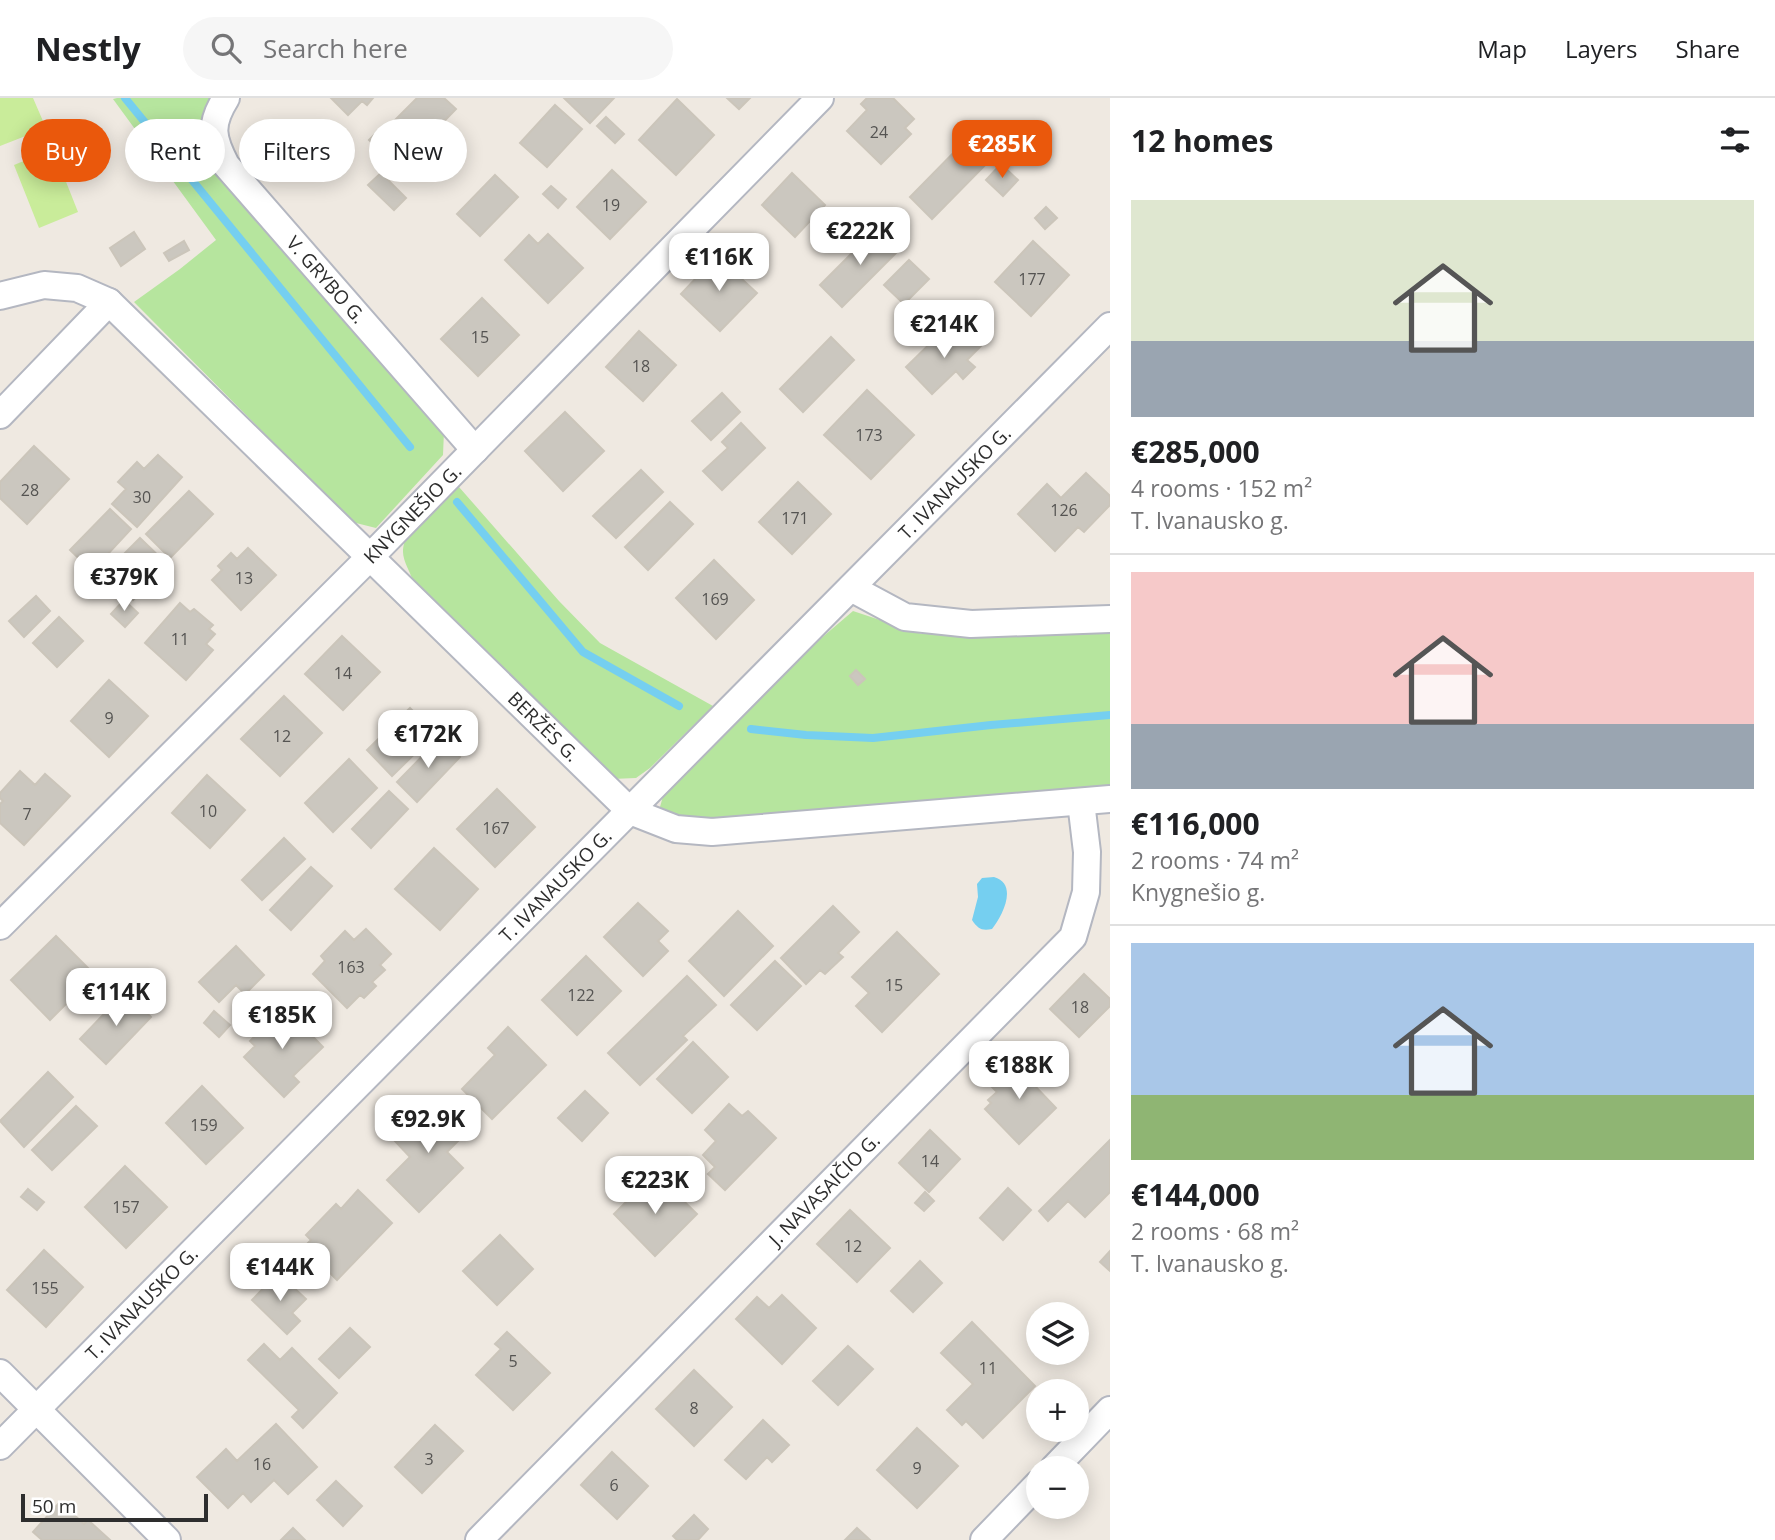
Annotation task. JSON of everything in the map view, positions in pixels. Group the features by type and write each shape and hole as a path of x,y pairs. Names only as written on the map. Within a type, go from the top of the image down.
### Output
{"street":[{"name":"V. GRYBO G.","path":"226,98 215,114 214,140 226,165 475,450"},
{"name":"KNYGNEŠIO G.","path":"0,926 369,558 820,98"},
{"path":"0,296 44,285 77,288 109,302 0,415"},
{"name":"BERŽĖS G.","path":"109,302 630,811 676,829 712,832 1110,799"},
{"name":"T. IVANAUSKO G.","path":"0,1446 1110,326"},
{"path":"851,587 905,617 971,624 1110,619"},
{"name":"J. NAVASAIČIO G.","path":"479,1540 1073,937 1086,892 1087,852 1081,802"},
{"path":"0,1373 167,1540"},
{"path":"1066,1456 1110,1410"},
{"path":"984,1540 1026,1497"}],"green space":[{"path":"0,98 33,98 42,119 21,119 21,138 0,146"},
{"path":"214,98 204,119 128,119 113,99"},
{"path":"21,162 21,182 66,182 78,212 39,228 14,165"},
{"path":"174,182 224,182 444,431 443,455 376,528 352,522 134,302 216,240"},
{"path":"459,487 559,601 600,643 713,706 650,768 636,778 612,779 414,583 403,556 409,532 432,506"},
{"path":"853,611 922,634 1110,633 1110,788 714,818 673,816 660,807 665,789 791,664"}],"water":[{"path":"994,877 1006,886 1006,901 992,929 983,929 972,920 978,897 977,884 982,878"}],"building":[{"path":"331,98 373,98 367,105 362,101 348,115"},
{"path":"417,98 444,98 456,109 446,119 396,119"},
{"path":"564,98 614,98 590,123"},
{"path":"727,98 750,98 739,109"},
{"path":"867,98 893,98 914,119 905,128 911,134 881,164 847,131 867,110 861,104"},
{"path":"677,99 714,135 676,175 639,140"},
{"path":"555,105 582,129 547,167 520,143"},
{"path":"606,117 624,134 615,143 597,126"},
{"path":"974,132 996,154 932,219 910,197"},
{"path":"1001,164 1018,180 1003,196 986,180"},
{"path":"612,170 646,202 610,239 577,207"},
{"path":"792,173 825,205 795,237 762,205"},
{"path":"495,175 518,197 480,236 457,214"},
{"path":"371,182 390,182 406,198 394,210 368,185"},
{"path":"551,186 566,199 558,208 543,194"},
{"path":"1046,207 1057,218 1045,229 1035,218"},
{"path":"878,227 900,249 842,307 820,285"},
{"path":"134,232 145,249 121,266 110,248"},
{"path":"548,234 583,268 548,303 505,260 529,235 538,244"},
{"path":"184,241 189,250 169,261 164,253"},
{"path":"1033,241 1069,275 1031,316 995,282"},
{"path":"717,256 757,293 720,331 681,294"},
{"path":"909,260 929,279 904,304 884,285"},
{"path":"482,298 519,335 478,376 441,339"},
{"path":"944,330 954,341 965,330 981,346 967,360 975,367 963,379 956,371 932,394 906,367"},
{"path":"639,331 676,365 643,401 606,367"},
{"path":"831,337 854,360 803,412 780,389"},
{"path":"867,390 914,435 871,479 824,435"},
{"path":"722,393 740,412 711,440 692,421"},
{"path":"565,412 604,451 563,491 525,451"},
{"path":"741,423 765,448 722,490 703,471 728,448 722,442"},
{"path":"34,446 69,479 27,524 0,498 0,482"},
{"path":"158,455 182,477 137,527 112,504 126,489 118,482 137,462 144,469"},
{"path":"641,470 663,492 616,538 593,516"},
{"path":"1086,473 1110,496 1110,505 1084,532 1078,527 1055,551 1018,514 1047,484 1061,498"},
{"path":"798,482 831,514 792,554 759,522"},
{"path":"189,491 213,514 170,558 146,534"},
{"path":"670,502 693,524 648,570 625,547"},
{"path":"110,509 131,529 92,571 70,550"},
{"path":"140,538 168,565 133,600 105,573"},
{"path":"248,548 276,575 241,610 212,580 222,570 218,566 231,553 237,559"},
{"path":"714,560 754,600 716,639 676,598"},
{"path":"36,596 50,611 24,637 9,621"},
{"path":"124,600 138,613 125,627 111,614"},
{"path":"180,603 190,612 194,609 213,625 209,629 215,634 206,644 213,650 186,680 145,643"},
{"path":"59,617 83,641 57,667 33,643"},
{"path":"342,636 380,672 343,710 305,674"},
{"path":"856,670 865,679 858,685 850,676"},
{"path":"109,680 148,716 109,757 71,721"},
{"path":"284,696 322,733 280,776 241,739"},
{"path":"410,708 435,734 392,776 367,750"},
{"path":"440,738 460,757 417,802 397,782"},
{"path":"349,759 377,788 333,832 305,803"},
{"path":"20,771 35,785 45,774 70,796 24,845 0,823 0,804 3,801 0,793"},
{"path":"207,775 245,810 210,848 172,813"},
{"path":"497,789 535,827 495,867 457,829"},
{"path":"389,791 408,809 371,848 352,829"},
{"path":"284,838 305,859 262,900 242,880"},
{"path":"434,848 478,889 440,930 395,889"},
{"path":"311,867 332,886 291,930 270,910"},
{"path":"638,903 668,931 658,941 668,951 643,976 604,937"},
{"path":"833,906 859,932 838,953 843,957 825,974 820,970 806,984 781,958"},
{"path":"738,911 773,946 724,996 689,961"},
{"path":"366,929 391,954 380,965 385,970 372,982 376,986 364,998 360,995 347,1008 313,974 325,961 321,956 345,931 354,940"},
{"path":"897,932 939,974 882,1032 856,1006 869,993 852,977"},
{"path":"56,936 95,975 50,1020 11,980"},
{"path":"236,946 264,975 245,994 236,985 219,1002 199,982"},
{"path":"586,956 621,991 577,1035 542,1000"},
{"path":"775,961 801,986 757,1030 731,1005"},
{"path":"1084,974 1110,999 1110,1006 1079,1037 1050,1009"},
{"path":"687,976 716,1005 683,1036 687,1040 640,1085 608,1053"},
{"path":"125,992 151,1017 106,1064 80,1039"},
{"path":"284,1007 323,1047 293,1076 299,1082 284,1097 244,1057 255,1046 250,1041"},
{"path":"214,1011 230,1025 219,1037 204,1023"},
{"path":"508,1027 546,1065 492,1119 462,1089 495,1055 488,1048"},
{"path":"693,1042 728,1077 692,1113 657,1079"},
{"path":"1027,1058 1043,1074 1033,1084 1056,1108 1019,1144 985,1109 991,1103 988,1100 997,1092 991,1086 1013,1064 1016,1068"},
{"path":"48,1072 73,1097 24,1147 0,1121"},
{"path":"202,1086 243,1128 206,1164 166,1123"},
{"path":"585,1091 608,1113 582,1141 558,1118"},
{"path":"437,1098 469,1130 447,1152 463,1168 419,1212 387,1180 410,1157 394,1140"},
{"path":"729,1104 742,1116 748,1111 776,1138 725,1190 708,1174 715,1167 703,1155 716,1141 705,1130"},
{"path":"76,1106 97,1126 52,1170 32,1150"},
{"path":"930,1130 960,1159 929,1192 899,1163"},
{"path":"1110,1140 1110,1192 1085,1217 1068,1201 1048,1221 1039,1211"},
{"path":"125,1166 167,1207 126,1248 85,1207"},
{"path":"660,1178 697,1214 655,1256 614,1214 643,1185 648,1190"},
{"path":"1008,1188 1031,1210 1003,1240 980,1218"},
{"path":"28,1189 44,1202 37,1210 21,1197"},
{"path":"358,1190 392,1223 337,1280 304,1247 311,1240 306,1235 336,1204 341,1209"},
{"path":"925,1192 934,1201 924,1211 915,1203"},
{"path":"850,1210 890,1248 857,1282 817,1244"},
{"path":"500,1235 533,1269 497,1305 463,1271"},
{"path":"44,1250 83,1287 46,1327 7,1290"},
{"path":"1110,1251 1110,1271 1100,1262"},
{"path":"920,1261 942,1283 913,1312 891,1291"},
{"path":"278,1273 306,1299 292,1313 300,1321 287,1334 252,1300"},
{"path":"782,1295 816,1328 782,1364 736,1319 757,1297 769,1308"},
{"path":"972,1322 1028,1379 1026,1395 983,1438 966,1421 962,1425 947,1410 973,1384 941,1353"},
{"path":"350,1328 370,1347 339,1378 319,1359"},
{"path":"507,1332 550,1373 513,1410 476,1375 501,1349 495,1344"},
{"path":"264,1344 280,1360 292,1348 337,1393 303,1428 292,1417 299,1410 248,1360"},
{"path":"848,1346 873,1369 838,1405 813,1381"},
{"path":"694,1370 732,1407 694,1446 656,1409"},
{"path":"763,1420 789,1445 772,1462 767,1457 746,1479 725,1460"},
{"path":"276,1424 317,1467 288,1494 274,1480 251,1502 243,1493 228,1508 197,1477 226,1449 237,1461"},
{"path":"435,1425 463,1451 422,1493 395,1467"},
{"path":"917,1428 958,1466 917,1508 877,1470"},
{"path":"612,1452 648,1486 617,1519 581,1485"},
{"path":"336,1481 362,1506 343,1526 317,1500"},
{"path":"60,1502 84,1524 88,1520 110,1540 42,1540 33,1532"},
{"path":"694,1515 708,1529 698,1540 677,1540 673,1536"},
{"path":"293,1528 305,1540 281,1540"},
{"path":"857,1528 870,1540 845,1540"}],"waterway":[{"path":"125,98 410,447"},
{"path":"457,502 583,652 679,706"},
{"path":"751,729 873,738 1110,715"}]}
